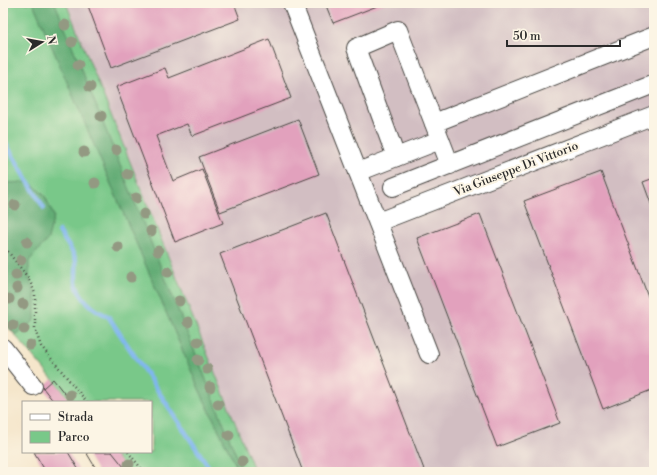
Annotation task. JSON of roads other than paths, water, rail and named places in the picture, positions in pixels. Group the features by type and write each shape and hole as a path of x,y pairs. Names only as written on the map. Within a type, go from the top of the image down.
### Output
{"street":[{"path":"292,3 429,354"},
{"path":"396,157 356,48 398,30 450,165"},
{"path":"434,123 654,36"},
{"path":"393,187 654,84"},
{"path":"592,108 603,135"},
{"name":"Via Giuseppe Di Vittorio","path":"378,222 654,115"},
{"path":"358,172 440,140"},
{"path":"491,148 502,174"},
{"path":"3,348 33,386"}],"waterway":[{"path":"3,139 44,208"},
{"path":"59,231 75,258 76,283 80,294 98,311 108,316 212,472"}]}
